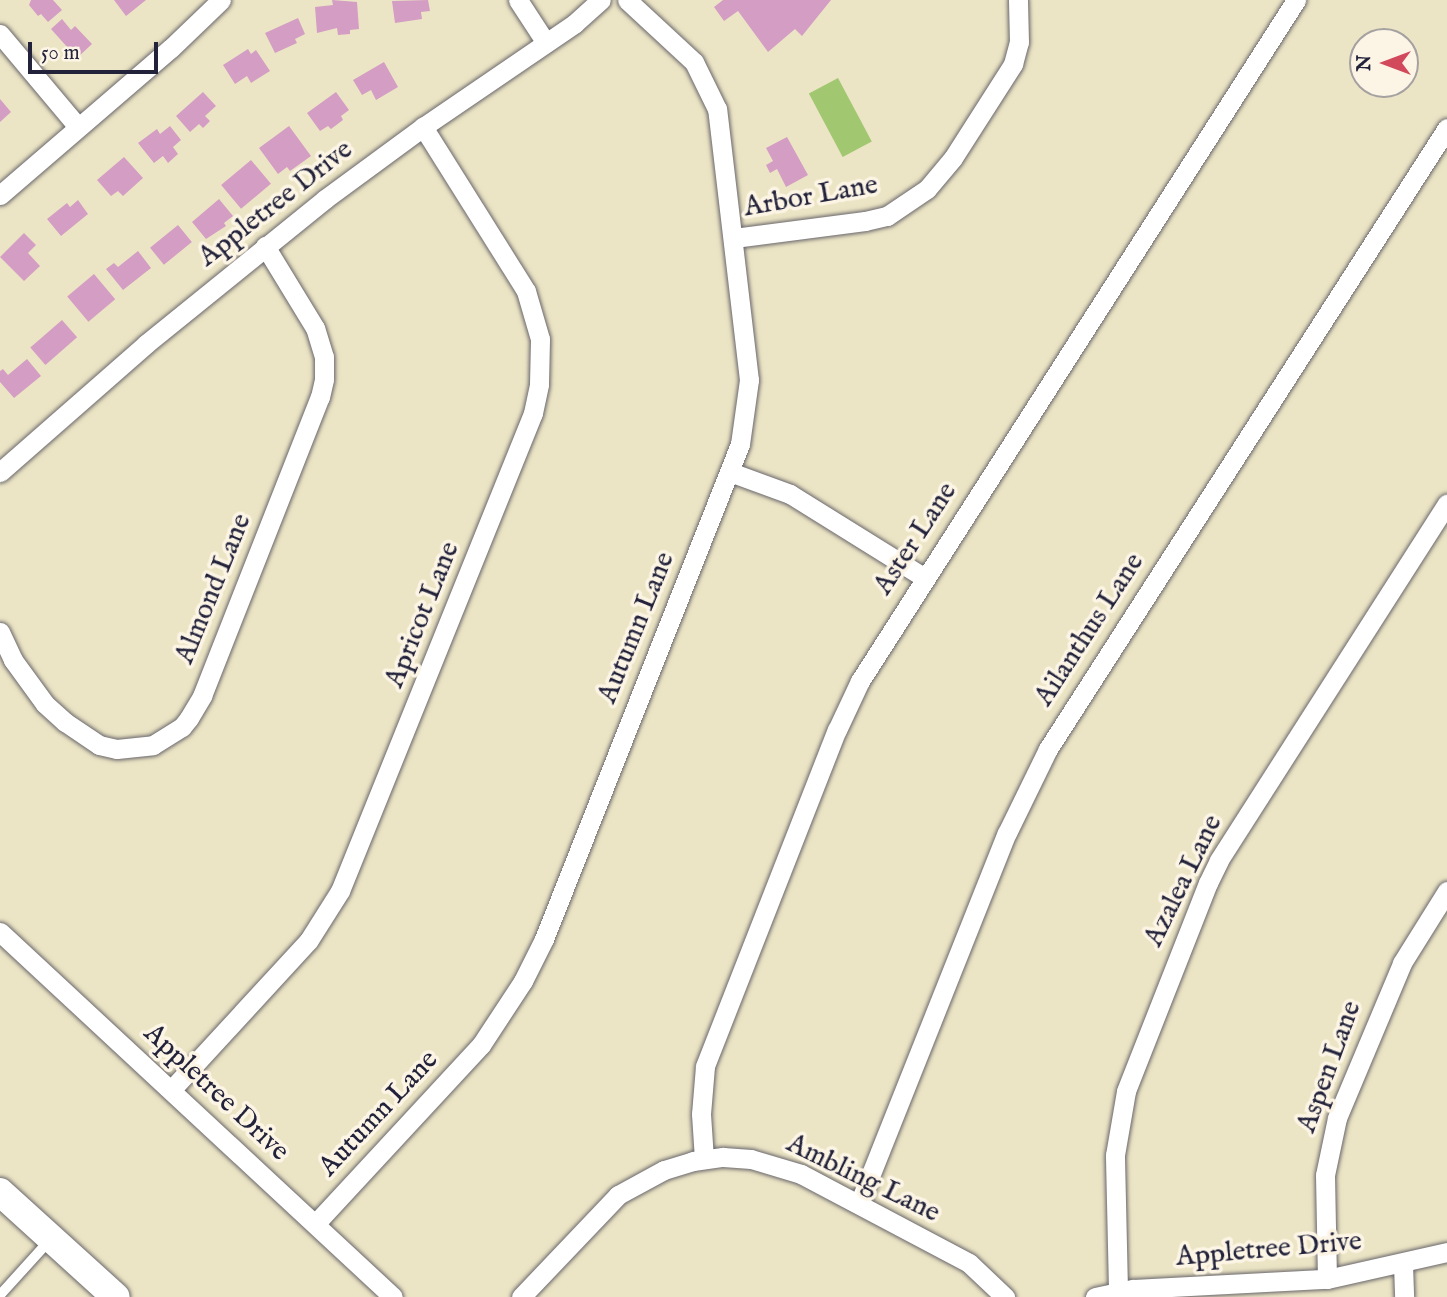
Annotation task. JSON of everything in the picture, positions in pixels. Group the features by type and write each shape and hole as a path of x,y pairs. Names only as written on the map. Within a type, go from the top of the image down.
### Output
{"main road":[{"path":"0,1192 116,1297"}],"street":[{"path":"0,195 171,48 221,0"},
{"path":"518,0 546,43"},
{"name":"Appletree Drive","path":"0,472 146,344 265,246 423,127 546,43 601,0"},
{"name":"Autumn Lane","path":"316,1223 481,1045 523,981 544,939 730,472 747,414 749,380 717,109 706,82 673,40 627,0"},
{"name":"Arbor Lane","path":"734,238 865,221 887,215 927,188 953,158 1013,64 1019,42 1018,0"},
{"name":"Aster Lane","path":"704,1159 701,1090 715,1037 848,706 878,648 1296,0"},
{"path":"0,34 78,127"},
{"name":"Apricot Lane","path":"172,1090 309,940 340,891 533,413 540,384 540,339 526,291 423,127"},
{"name":"Ailanthus Lane","path":"859,1204 1007,833 1042,759 1447,128"},
{"name":"Almond Lane","path":"0,632 19,671 45,704 65,722 99,745 117,749 153,745 182,727 189,718 202,696 320,397 324,379 324,357 315,328 265,246"},
{"path":"730,472 790,494 925,578"},
{"name":"Azalea Lane","path":"1118,1290 1115,1155 1126,1091 1208,883 1219,860 1447,504"},
{"name":"Aspen Lane","path":"1327,1279 1325,1175 1336,1118 1402,963 1447,891"},
{"name":"Appletree Drive","path":"0,932 393,1297"},
{"name":"Ambling Lane","path":"520,1297 618,1195 664,1170 704,1159 751,1159 774,1164 859,1204 969,1263 1005,1297"},
{"name":"Appletree Drive","path":"1095,1297 1118,1290 1327,1279 1447,1252"},
{"path":"1403,1264 1404,1297"}],"lane":[{"path":"0,1295 51,1238"}],"green space":[{"path":"838,78 872,142 843,157 809,93"}],"building":[{"path":"31,0 53,0 62,10 48,22 41,14 38,16 29,5"},
{"path":"114,0 146,0 126,16"},
{"path":"332,0 357,2 359,29 350,30 350,34 338,35 337,28 317,33 315,7 333,5"},
{"path":"428,0 430,11 421,12 422,19 395,23 392,1"},
{"path":"723,0 831,0 802,36 795,29 768,52 738,11 724,21 714,7"},
{"path":"298,18 305,34 295,39 297,43 275,53 265,33"},
{"path":"62,19 71,30 75,26 92,44 77,58 51,29"},
{"path":"248,49 251,54 256,50 270,71 251,83 247,76 235,84 223,65"},
{"path":"384,62 398,87 376,100 371,90 362,95 353,80"},
{"path":"203,92 216,106 205,116 210,121 203,128 199,124 190,132 176,116"},
{"path":"336,92 349,110 341,116 343,120 331,129 328,126 320,131 307,113"},
{"path":"0,99 11,112 0,122"},
{"path":"170,126 181,140 173,147 178,154 168,163 163,156 154,163 138,143 157,129 160,134"},
{"path":"289,126 311,156 290,171 287,167 278,174 259,148"},
{"path":"787,137 808,175 786,187 777,169 770,173 766,165 773,161 766,148"},
{"path":"124,157 143,178 123,196 118,191 111,196 97,180"},
{"path":"251,160 271,184 241,209 221,185"},
{"path":"219,199 233,216 224,223 226,226 206,239 192,222"},
{"path":"78,200 88,214 61,236 47,219 67,203 70,207"},
{"path":"178,225 192,242 164,265 150,248"},
{"path":"24,233 36,245 28,253 40,266 24,281 0,257"},
{"path":"138,251 151,268 123,290 106,269 114,263 118,267"},
{"path":"94,274 115,299 88,322 67,296"},
{"path":"62,320 77,337 45,365 30,348"},
{"path":"27,359 41,376 14,398 0,382 0,371 3,369 8,375"}]}
